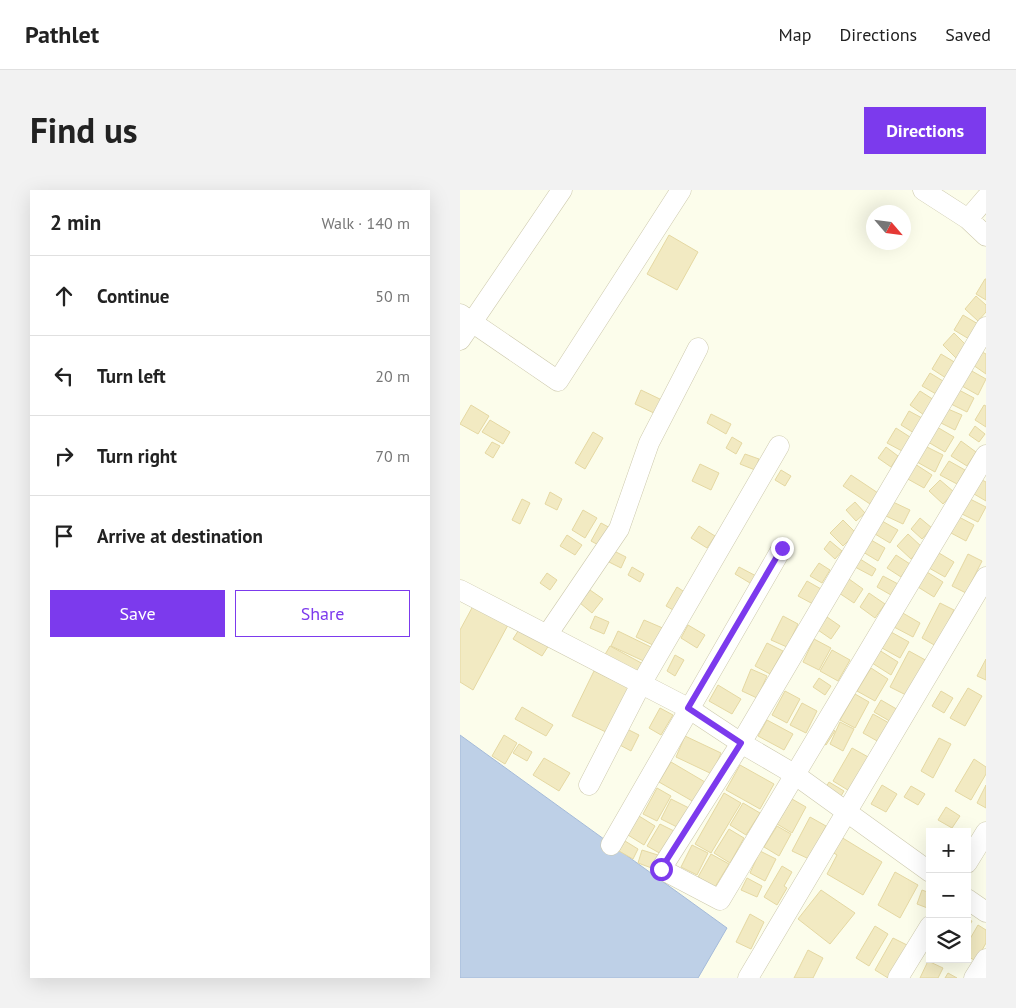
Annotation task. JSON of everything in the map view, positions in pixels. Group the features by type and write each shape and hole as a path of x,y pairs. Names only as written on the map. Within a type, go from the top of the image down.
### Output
{"street":[{"path":"460,340 466,318 562,190"},
{"path":"466,318 558,381 681,190"},
{"path":"923,190 968,219 986,236"},
{"path":"968,219 986,198"},
{"path":"986,327 741,743 661,869 720,900 986,455"},
{"path":"547,635 619,529 649,443 698,348"},
{"path":"589,785 641,684 779,446"},
{"path":"611,845 688,708 782,548"},
{"path":"756,975 846,812 986,577"},
{"path":"460,590 688,708 741,743 794,774 926,869"},
{"path":"971,856 986,832"},
{"path":"971,902 986,912"},
{"path":"898,978 926,932"},
{"path":"974,978 986,959"}],"water":[{"path":"460,735 727,928 698,978 460,978"}],"building":[{"path":"669,235 698,252 677,290 647,274"},
{"path":"986,279 986,300 976,294"},
{"path":"976,296 986,305 986,312 978,321 965,309"},
{"path":"963,315 978,324 969,339 954,330"},
{"path":"954,333 967,346 956,358 943,345"},
{"path":"982,352 986,354 986,374 973,365"},
{"path":"941,354 956,363 946,378 932,369"},
{"path":"970,370 986,379 978,395 962,386"},
{"path":"930,373 943,381 936,394 922,386"},
{"path":"641,390 664,401 658,415 635,404"},
{"path":"959,390 974,398 967,412 951,404"},
{"path":"920,391 934,400 924,415 910,405"},
{"path":"471,405 489,416 478,434 460,424"},
{"path":"984,405 986,406 986,427 975,420"},
{"path":"948,409 962,415 955,430 941,423"},
{"path":"909,411 922,418 914,433 901,425"},
{"path":"711,414 731,424 726,434 707,423"},
{"path":"490,420 510,432 503,444 482,432"},
{"path":"975,426 985,434 979,442 969,435"},
{"path":"937,427 954,437 945,452 928,442"},
{"path":"896,428 910,437 902,451 887,443"},
{"path":"593,432 603,438 585,469 575,463"},
{"path":"732,437 742,443 736,454 726,448"},
{"path":"961,441 976,452 967,466 951,456"},
{"path":"492,442 500,446 493,458 485,453"},
{"path":"925,446 943,455 935,472 917,462"},
{"path":"886,447 898,456 891,467 878,458"},
{"path":"745,454 759,459 755,470 740,464"},
{"path":"949,461 965,470 957,484 940,475"},
{"path":"700,464 719,473 711,490 692,481"},
{"path":"915,464 932,475 924,488 906,478"},
{"path":"781,470 791,476 785,486 775,480"},
{"path":"851,475 878,493 870,504 843,486"},
{"path":"940,480 954,492 943,504 929,491"},
{"path":"982,480 986,482 986,501 974,494"},
{"path":"550,492 562,499 557,510 545,504"},
{"path":"522,499 530,503 520,524 512,520"},
{"path":"970,499 986,507 978,522 962,514"},
{"path":"855,502 865,513 856,521 846,510"},
{"path":"893,502 910,510 903,524 886,516"},
{"path":"583,510 597,518 585,538 572,530"},
{"path":"959,517 974,525 966,541 951,533"},
{"path":"920,518 932,528 922,539 911,529"},
{"path":"843,520 856,533 843,546 830,533"},
{"path":"882,521 898,530 890,543 875,534"},
{"path":"601,523 614,530 604,548 591,541"},
{"path":"699,526 715,536 707,548 691,538"},
{"path":"908,534 922,547 911,559 897,546"},
{"path":"567,535 582,545 575,555 560,546"},
{"path":"871,540 885,548 878,561 863,552"},
{"path":"830,541 842,551 835,559 824,549"},
{"path":"614,551 626,557 621,568 609,562"},
{"path":"939,553 954,562 945,577 929,568"},
{"path":"968,554 982,561 966,593 952,586"},
{"path":"896,555 910,564 901,577 887,568"},
{"path":"860,559 876,569 872,576 855,567"},
{"path":"819,563 830,570 822,583 810,576"},
{"path":"632,567 644,574 640,582 628,575"},
{"path":"739,567 760,578 755,586 735,574"},
{"path":"927,572 943,582 934,597 918,587"},
{"path":"547,573 557,580 550,590 540,583"},
{"path":"883,576 898,584 891,595 877,587"},
{"path":"849,579 863,589 854,603 839,593"},
{"path":"807,581 821,589 813,604 798,596"},
{"path":"677,587 686,593 675,611 666,606"},
{"path":"590,590 603,599 592,613 580,603"},
{"path":"869,593 885,604 875,618 860,607"},
{"path":"940,603 954,610 936,646 922,638"},
{"path":"473,606 508,625 473,690 460,682 460,630"},
{"path":"901,612 920,623 913,637 894,627"},
{"path":"595,616 609,622 604,634 590,628"},
{"path":"783,616 798,624 787,647 771,640"},
{"path":"827,617 840,626 831,639 818,630"},
{"path":"644,620 665,629 657,647 636,637"},
{"path":"688,625 705,635 697,648 681,638"},
{"path":"520,628 549,645 542,656 513,639"},
{"path":"618,631 655,649 648,663 611,646"},
{"path":"891,632 909,642 900,658 882,648"},
{"path":"814,639 831,648 819,670 803,662"},
{"path":"767,643 783,651 770,674 755,666"},
{"path":"610,646 645,665 639,676 603,658"},
{"path":"832,650 850,660 838,681 820,671"},
{"path":"879,650 898,662 891,675 872,663"},
{"path":"909,651 929,662 910,697 890,687"},
{"path":"675,655 684,660 675,676 667,671"},
{"path":"986,659 986,680 977,676"},
{"path":"871,668 888,679 875,701 857,691"},
{"path":"751,669 767,676 757,698 742,691"},
{"path":"594,671 629,688 608,733 572,716"},
{"path":"819,678 831,686 825,695 813,687"},
{"path":"718,685 741,699 732,714 709,701"},
{"path":"968,688 982,696 965,726 950,718"},
{"path":"785,691 800,699 787,723 772,715"},
{"path":"941,691 953,698 944,713 932,706"},
{"path":"855,694 869,702 855,728 840,720"},
{"path":"881,700 900,711 893,723 874,712"},
{"path":"802,703 817,711 806,733 790,725"},
{"path":"522,707 553,725 546,736 515,719"},
{"path":"660,708 673,715 661,735 649,728"},
{"path":"873,714 889,723 879,742 863,733"},
{"path":"767,720 793,734 784,750 758,736"},
{"path":"840,722 854,729 843,751 830,744"},
{"path":"827,726 835,731 826,745 818,740"},
{"path":"625,728 639,735 631,751 618,744"},
{"path":"504,735 517,743 505,764 492,756"},
{"path":"685,736 721,753 712,774 676,757"},
{"path":"939,738 951,744 933,778 921,771"},
{"path":"519,744 532,752 527,761 513,753"},
{"path":"852,748 870,758 851,792 833,781"},
{"path":"544,758 570,773 559,791 533,775"},
{"path":"974,759 986,767 986,774 971,800 955,791"},
{"path":"671,762 705,782 694,802 659,782"},
{"path":"740,765 774,784 760,809 726,790"},
{"path":"829,782 844,791 838,801 823,792"},
{"path":"882,785 897,794 886,812 871,804"},
{"path":"986,785 986,808 977,803"},
{"path":"911,786 925,794 918,805 904,797"},
{"path":"657,788 671,796 657,821 643,814"},
{"path":"724,793 741,803 711,853 695,844"},
{"path":"671,799 689,808 679,828 661,819"},
{"path":"792,799 806,807 792,833 777,824"},
{"path":"743,803 760,813 746,835 730,825"},
{"path":"946,807 960,816 952,828 938,820"},
{"path":"639,816 655,826 644,845 628,835"},
{"path":"810,817 826,826 809,859 792,851"},
{"path":"660,824 676,832 663,855 647,846"},
{"path":"777,826 791,834 779,856 764,847"},
{"path":"729,829 744,838 730,863 714,853"},
{"path":"841,837 882,862 863,895 827,874 837,855 832,852"},
{"path":"625,841 638,849 633,859 619,851"},
{"path":"692,845 708,853 697,875 681,867"},
{"path":"642,850 661,856 657,870 638,863"},
{"path":"760,851 776,859 765,881 750,873"},
{"path":"711,854 729,864 715,887 698,877"},
{"path":"782,866 792,872 784,886 787,888 777,905 764,897"},
{"path":"895,872 918,885 900,918 878,905"},
{"path":"747,878 762,886 757,897 741,890"},
{"path":"821,890 855,913 830,944 798,919"},
{"path":"922,890 926,892 926,907 917,904"},
{"path":"750,914 764,922 751,949 736,942"},
{"path":"978,925 986,930 986,943 976,961 971,958 971,937"},
{"path":"875,926 888,934 869,966 856,958"},
{"path":"893,938 909,946 888,978 875,970"},
{"path":"808,950 823,958 813,978 794,978"},
{"path":"927,963 932,963 943,968 938,978 920,978"},
{"path":"948,973 957,978 945,978"}],"route":[{"path":"661,869 741,743 688,708 782,548"}]}
